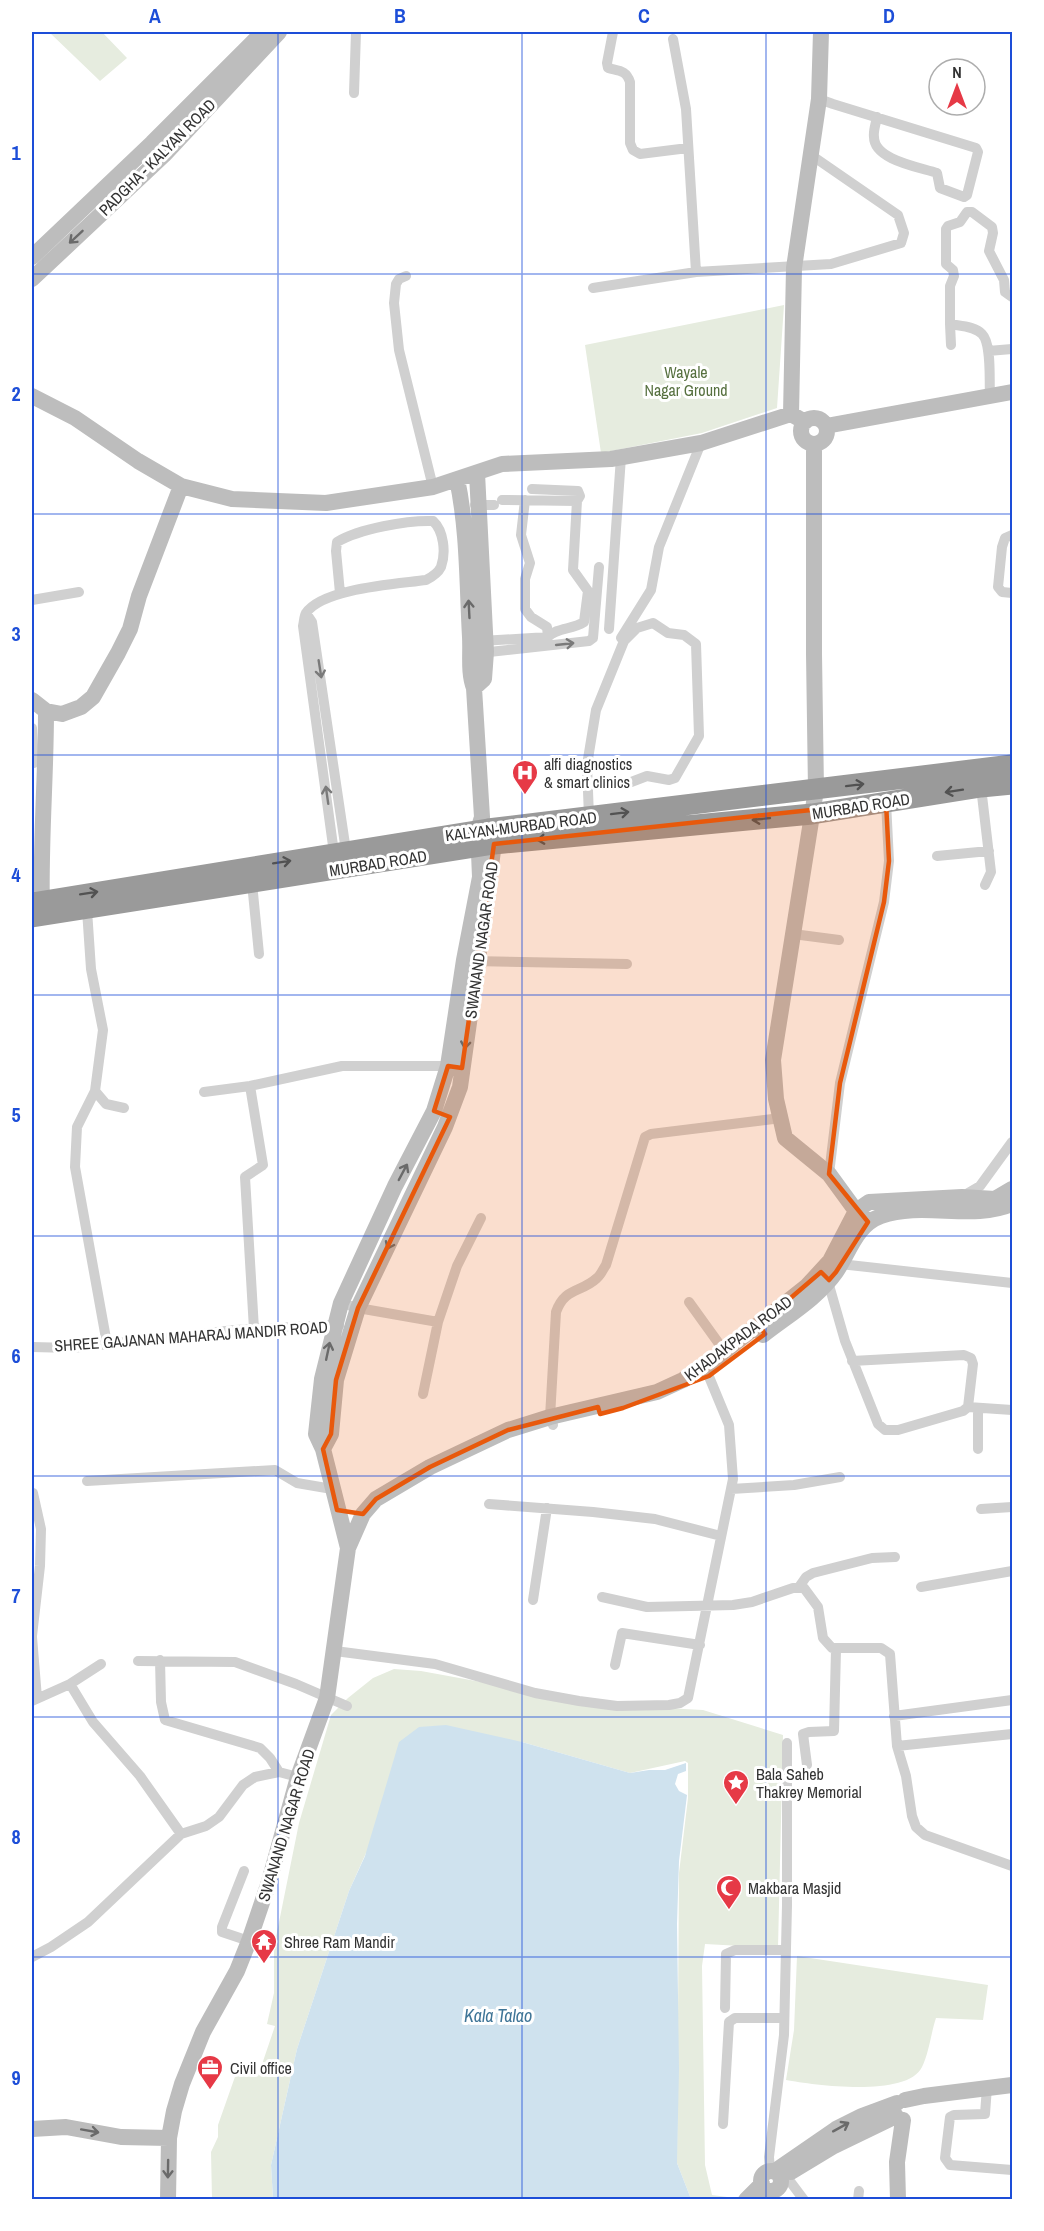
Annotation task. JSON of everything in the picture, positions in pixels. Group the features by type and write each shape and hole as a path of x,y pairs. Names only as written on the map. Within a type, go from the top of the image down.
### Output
{"highway":[{"name":"KALYAN-MURBAD ROAD","path":"37,909 189,884 340,852 589,817 1012,765"},
{"name":"MURBAD ROAD","path":"37,909 87,910 189,884 252,883 485,833 812,814 1012,784"}],"street":[{"path":"32,257 158,149 263,32"},
{"name":"PADGHA - KALYAN ROAD","path":"32,279 158,149 279,32"},
{"path":"354,93 356,32"},
{"path":"613,32 607,63 608,68 623,71 630,82 630,143 633,150 640,154 688,148"},
{"path":"820,32 819,99 794,268 798,418 801,434 806,441 814,444 825,438 826,426"},
{"path":"673,39 686,109 696,272"},
{"path":"819,99 877,117 976,148 978,152 967,195 958,196 940,188 937,173 883,155 875,144 877,117"},
{"path":"593,288 696,272 766,266 794,268 831,264 902,243 904,233 898,215 811,155"},
{"path":"951,345 950,286 954,276 953,270 946,264 946,229 960,222 968,212 972,212 992,227 989,251 1005,280 1005,292 1012,297"},
{"path":"406,276 399,279 396,284 394,303 399,350 433,487"},
{"path":"950,324 975,329 982,334 988,351 990,394"},
{"path":"988,351 1012,349"},
{"path":"826,426 990,394 1012,392"},
{"path":"32,396 75,417 138,461 181,486 232,499 326,503 433,487 502,464 621,457 701,443 798,418 817,418 826,426"},
{"path":"611,654 651,590 659,548 701,443"},
{"path":"814,444 816,790 773,1060 776,1099 785,1138 829,1174 862,1217 887,1208 922,1209 995,1199 1012,1189"},
{"path":"609,629 621,457"},
{"path":"477,473 484,504 478,647"},
{"path":"457,479 484,504 525,500 577,501"},
{"path":"32,700 46,711 62,714 81,707 93,697 130,629 139,596 181,486"},
{"path":"478,647 548,637 554,631 577,627 584,622 588,591 573,570 577,501 580,496 578,491 532,489"},
{"path":"525,500 521,535 530,563 525,579 525,609 531,617 547,627 548,637"},
{"path":"340,593 337,542 350,535 418,521 433,521 440,527 443,538 441,566 434,576 426,580 340,593 318,603 306,613 312,622 318,692 340,852"},
{"path":"1012,535 1005,538 1002,547 998,587 1002,592 1012,593"},
{"path":"478,647 589,641 593,638 600,567"},
{"path":"32,600 79,592"},
{"path":"589,817 586,765 596,710 624,641 637,628 653,623 668,633 684,635 696,644 699,736 675,778 669,780 647,776 626,784"},
{"name":"SWANAND NAGAR ROAD","path":"168,2199 169,2138 174,2111 188,2067 203,2032 237,1971 249,1941 269,1882 298,1777 327,1698 348,1548 323,1449 331,1434 326,1414 334,1325 341,1303 395,1186 460,1087 455,1067 471,960 485,833 474,688 484,679 478,647"},
{"path":"37,763 46,711"},
{"path":"32,728 42,788 37,909"},
{"path":"981,787 991,872 985,885"},
{"path":"829,1174 840,1083 884,902 889,861 886,802"},
{"path":"937,856 989,852"},
{"path":"252,883 259,954"},
{"path":"87,910 91,969 103,1030 95,1091 77,1127 75,1167 108,1344"},
{"path":"793,934 839,940"},
{"path":"471,960 627,964"},
{"path":"204,1092 250,1086 342,1066 455,1067"},
{"path":"250,1086 263,1165 245,1177 254,1329"},
{"path":"95,1091 106,1104 124,1108"},
{"name":"SWANAND NAGAR ROAD","path":"329,1380 442,1114"},
{"path":"552,1421 556,1312 560,1301 566,1295 598,1278 606,1265 645,1137 651,1134 781,1118"},
{"path":"958,1204 980,1186 1012,1142"},
{"path":"958,1204 998,1209 1012,1204"},
{"name":"KHADAKPADA ROAD","path":"367,1510 379,1506 435,1472 511,1433 552,1421 659,1398 707,1371 794,1304 840,1264 862,1217"},
{"name":"KHADAKPADA ROAD","path":"825,1276 830,1261 862,1217"},
{"path":"423,1394 438,1322 457,1266 481,1218"},
{"path":"840,1264 1012,1283"},
{"path":"825,1276 852,1361 878,1424 885,1430 898,1430 973,1408 1012,1410"},
{"path":"689,1302 724,1352"},
{"path":"341,1303 438,1322"},
{"name":"SHREE GAJANAN MAHARAJ MANDIR ROAD","path":"32,1347 72,1348 254,1329 334,1325 351,1330"},
{"name":"KHADAKPADA ROAD","path":"707,1371 724,1352 762,1329"},
{"path":"852,1361 964,1355 971,1358 973,1408 978,1449"},
{"path":"335,1651 435,1664 536,1693 617,1706 669,1705 680,1703 688,1698 733,1479 729,1425 707,1371"},
{"path":"87,1481 275,1470 297,1482 333,1489"},
{"path":"731,1489 794,1485 840,1478"},
{"path":"33,1493 41,1529 40,1566 32,1637 34,1700 70,1684 101,1664"},
{"path":"489,1504 655,1519 721,1536"},
{"path":"533,1600 547,1508"},
{"path":"981,1509 1012,1508"},
{"path":"338,1510 367,1510 348,1548"},
{"path":"602,1597 647,1607 753,1602 800,1587 806,1576 813,1573 872,1557 895,1557"},
{"path":"921,1587 1012,1570"},
{"path":"800,1587 809,1592 818,1607 823,1638 827,1644 836,1649 881,1648 890,1654 897,1746 906,1776 912,1816 916,1827 926,1835 1012,1866"},
{"path":"615,1665 622,1633 700,1645"},
{"path":"807,1765 803,1734 834,1731 836,1649"},
{"path":"160,1660 161,1702 165,1720 260,1748 279,1772"},
{"path":"138,1661 235,1662 296,1684 347,1707"},
{"path":"70,1684 93,1722 140,1776 181,1834"},
{"path":"894,1716 1012,1700"},
{"path":"897,1746 1012,1734"},
{"path":"772,2181 769,2157 784,2015 787,1743"},
{"path":"32,1957 88,1922 181,1834 206,1826 219,1817 243,1785 255,1777 279,1772 298,1777"},
{"path":"244,1871 222,1932 249,1941"},
{"path":"724,2008 726,1954 735,1950 786,1950"},
{"path":"741,2012 784,2015"},
{"path":"723,2124 729,2022 735,2018 784,2015"},
{"path":"987,2092 1012,2085"},
{"path":"746,2199 836,2129 865,2123 903,2110 924,2096 987,2092 1012,2095"},
{"path":"987,2092 985,2114 950,2117 945,2158 950,2164 1012,2170"},
{"path":"898,2199 897,2162 903,2110"},
{"path":"32,2129 66,2127 121,2137 169,2138"},
{"path":"772,2181 804,2199"}],"highlighted area":[{"path":"886,802 889,861 884,902 840,1083 829,1174 868,1222 836,1272 829,1280 821,1272 759,1325 765,1334 709,1376 623,1408 600,1414 598,1407 508,1430 430,1467 376,1499 363,1514 337,1510 323,1449 331,1434 336,1380 358,1308 450,1117 434,1111 448,1066 462,1068 494,844"}],"green space":[{"path":"49,32 102,32 127,58 100,81"},
{"name":"Wayale Nagar Ground","path":"784,305 777,408 702,433 601,453 585,345"},
{"path":"394,1669 421,1671 607,1705 703,1710 783,1735 778,1948 705,1944 702,1966 705,2165 712,2195 736,2199 691,2199 677,2163 679,1873 688,1798 688,1763 685,1761 630,1773 522,1742 366,1853 349,1891 297,2049 271,2165 273,2199 212,2199 211,2152 218,2137 218,2125 237,2071 258,2076 275,2026 267,2024 274,1993 274,1947 299,1823 331,1715 373,1678"},
{"path":"797,1956 988,1985 983,2020 936,2018 922,2067 913,2077 898,2083 859,2087 786,2080 794,2030"}],"water":[{"name":"Kala Talao","path":"446,1725 522,1742 630,1773 665,1770 686,1763 686,1771 678,1774 675,1784 679,1791 687,1795 679,1861 677,1924 679,2069 677,2163 691,2199 273,2199 271,2165 297,2049 349,1891 365,1856 399,1742 419,1727"}],"place":[{"name":"alfi diagnostics & smart clinics","path":"525,796"},
{"name":"Bala Saheb Thakrey Memorial","path":"736,1806"},
{"name":"Makbara Masjid","path":"729,1911"},
{"name":"Shree Ram Mandir","path":"264,1965"},
{"name":"Civil office","path":"210,2091"}]}
